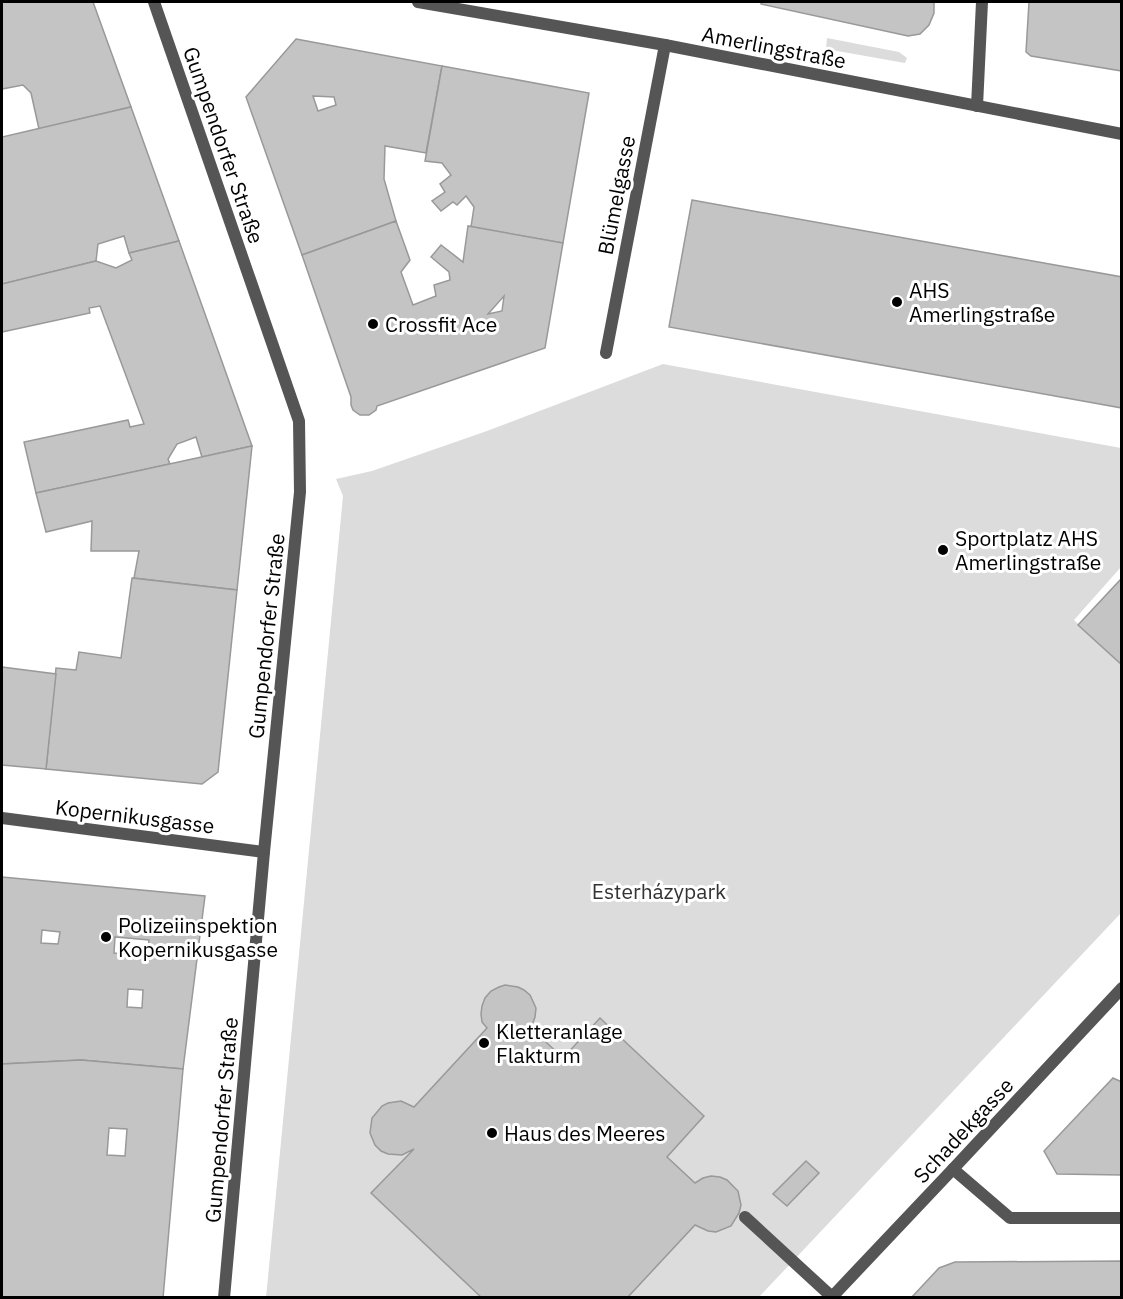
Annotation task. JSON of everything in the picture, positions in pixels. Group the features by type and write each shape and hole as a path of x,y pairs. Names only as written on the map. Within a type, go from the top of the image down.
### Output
{"street":[{"name":"Gumpendorfer Straße","path":"154,2 299,422 300,492 264,852 224,1298"},
{"name":"Amerlingstraße","path":"418,2 665,45 1122,134"},
{"path":"977,106 982,2"},
{"name":"Blümelgasse","path":"606,353 665,45"},
{"name":"Kopernikusgasse","path":"2,818 264,852"},
{"name":"Schadekgasse","path":"831,1297 1122,988"},
{"path":"953,1169 1010,1218 1122,1218"},
{"path":"746,1217 831,1297"}],"green space":[{"path":"827,38 899,52 907,58 905,63 826,49"},
{"name":"Esterházypark","path":"663,364 1121,448 1121,567 1074,620 1121,665 1121,913 759,1297 266,1298 343,496 336,479 372,471 487,431"}],"building":[{"path":"2,2 93,2 131,107 39,129 31,93 23,85 2,89"},
{"path":"761,2 934,2 934,13 929,25 920,34 908,36 761,4"},
{"path":"1029,2 1122,2 1122,71 1031,56 1026,52"},
{"path":"296,39 442,66 426,153 385,146 384,179 396,221 302,255 246,97","holes":["313,96 334,97 336,105 318,111"]},
{"path":"442,66 589,93 563,243 471,227 474,207 466,196 457,205 453,202 441,211 432,201 445,192 440,184 451,175 442,163 425,161"},
{"path":"131,107 179,241 129,253 124,236 98,244 96,261 2,284 2,137"},
{"name":"AHS Amerlingstraße","path":"692,200 1122,277 1122,408 669,327"},
{"path":"396,221 410,260 401,272 413,305 436,296 434,285 450,280 449,272 431,257 441,245 463,262 468,226 563,243 545,348 377,406 376,410 369,415 360,415 353,410 351,397 302,255","holes":["504,296 502,311 488,314"]},
{"path":"179,241 252,446 202,457 196,437 177,444 168,459 170,464 36,493 24,442 128,420 130,427 144,424 100,306 89,308 90,313 2,332 2,284 96,261 116,268 132,260 129,253"},
{"path":"252,446 237,590 134,578 139,551 91,551 92,521 46,532 36,493"},
{"path":"132,578 237,590 218,772 202,784 46,769 56,668 76,670 79,652 121,658"},
{"path":"1122,578 1122,665 1078,625"},
{"path":"2,667 56,674 46,769 2,765"},
{"path":"2,877 205,896 183,1069 81,1060 2,1064","holes":["42,930 60,932 58,944 41,943","115,937 149,940 147,956 114,953","128,989 143,990 142,1008 127,1007"]},
{"path":"505,985 518,987 530,995 536,1008 531,1028 563,1058 600,1018 704,1116 667,1157 695,1183 711,1176 720,1177 727,1180 738,1191 741,1205 731,1226 716,1232 695,1225 627,1298 482,1298 371,1193 414,1149 402,1155 381,1151 375,1145 370,1133 372,1118 382,1106 388,1103 401,1101 414,1107 487,1028 482,1022 481,1014 485,998 491,991"},
{"path":"81,1060 183,1069 163,1298 2,1298 2,1064","holes":["109,1128 127,1129 125,1156 107,1155"]},
{"path":"1113,1078 1122,1082 1122,1175 1057,1174 1044,1151"},
{"path":"806,1161 819,1173 787,1206 773,1194"},
{"path":"1122,1261 1122,1298 911,1298 939,1268 955,1262"}],"place":[{"name":"AHS Amerlingstraße","path":"897,302"},
{"name":"Crossfit Ace","path":"373,324"},
{"name":"Sportplatz AHS Amerlingstraße","path":"943,550"},
{"name":"Polizeiinspektion Kopernikusgasse","path":"106,937"},
{"name":"Kletteranlage Flakturm","path":"484,1043"},
{"name":"Haus des Meeres","path":"492,1133"}]}
